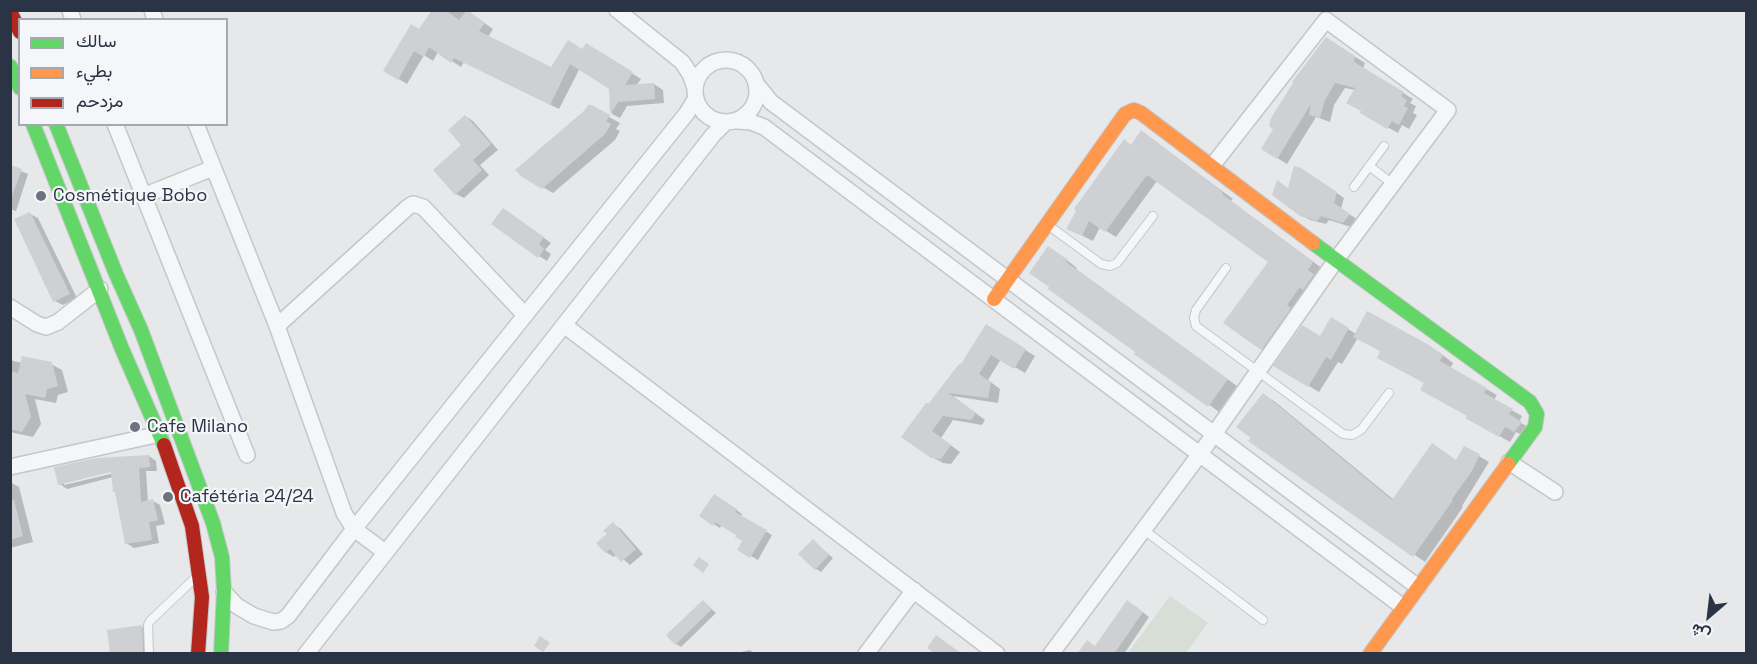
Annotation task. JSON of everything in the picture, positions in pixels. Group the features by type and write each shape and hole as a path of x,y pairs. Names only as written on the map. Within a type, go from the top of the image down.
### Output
{"main road":[{"path":"10,11 18,28"},
{"path":"10,66 18,84"},
{"path":"994,299 1125,114 1128,111 1141,112 1336,260 1533,405 1537,414 1535,427 1370,654"},
{"path":"34,126 122,349 160,435 192,526 200,573 202,617 198,654"},
{"path":"57,126 141,330 213,523 222,557 224,591 221,654"}],"street":[{"path":"617,10 687,68 700,108 707,116 716,121 751,122 764,127 1403,607"},
{"path":"1051,654 1214,435 1336,260 1448,110 1326,20 1212,166"},
{"path":"676,57 693,63 710,64 730,59 740,62 748,68 758,86 771,102 1418,587"},
{"path":"224,591 237,606 254,616 273,622 281,621 288,616 354,529 687,113 695,93 697,79 710,64"},
{"path":"306,654 713,135 732,121 747,115 754,107 758,97 758,86"},
{"path":"115,126 247,455"},
{"path":"197,126 277,327 341,504 354,529 385,552"},
{"path":"143,196 213,168"},
{"path":"277,327 413,204 423,207 525,315"},
{"path":"10,307 46,327 58,322 100,289"},
{"path":"564,325 997,654"},
{"path":"10,466 160,435"},
{"path":"1509,462 1555,492"},
{"path":"1369,580 1382,561"},
{"path":"866,654 914,591"}],"lane":[{"path":"1354,187 1384,146"},
{"path":"1369,166 1393,184"},
{"path":"1047,225 1101,264 1110,266 1117,263 1153,216"},
{"path":"1226,268 1196,310 1194,322 1196,326 1339,431 1348,435 1361,430 1389,393"},
{"path":"1144,530 1263,621"},
{"path":"149,654 148,626 150,621 200,573"}],"shaded area":[{"path":"1170,596 1208,623 1186,653 1128,653"}],"building":[{"path":"432,10 445,10 459,20 467,10 485,23 479,31 551,67 568,40 582,49 586,43 633,72 625,85 654,83 655,99 618,102 610,115 609,89 570,64 550,105 454,58 451,63 429,47 424,57 414,51 398,80 383,71 411,24 419,29"},
{"path":"1326,37 1355,56 1354,62 1404,92 1401,96 1407,100 1404,106 1408,108 1399,125 1392,121 1387,129 1346,103 1355,88 1335,83 1325,100 1320,118 1309,115 1311,104 1277,159 1261,149 1273,129 1269,126 1271,118 1292,82"},
{"path":"588,105 610,115 606,121 611,124 605,134 542,189 515,170 585,110"},
{"path":"465,115 491,144 473,160 482,170 455,195 433,170 461,145 448,130"},
{"path":"1141,130 1313,262 1308,270 1314,274 1303,290 1300,287 1287,305 1291,308 1261,350 1223,323 1268,262 1147,175 1105,232 1089,221 1082,236 1066,229 1076,211 1074,209 1124,139 1131,145"},
{"path":"10,165 22,169 12,196 10,196"},
{"path":"1294,166 1301,168 1337,192 1334,203 1350,214 1343,223 1321,216 1317,221 1300,216 1272,195 1277,180 1288,188"},
{"path":"503,208 544,237 539,244 544,249 538,258 491,224"},
{"path":"30,212 70,294 53,302 14,219"},
{"path":"1048,246 1068,260 1066,262 1228,379 1208,407 1134,354 1135,352 1029,273"},
{"path":"1367,311 1443,355 1440,361 1487,388 1484,393 1513,409 1509,414 1522,422 1514,432 1505,427 1499,437 1420,390 1424,383 1377,358 1380,351 1353,337"},
{"path":"1331,317 1349,328 1331,360 1326,357 1308,387 1273,366 1302,325 1320,336"},
{"path":"986,324 1026,349 1014,369 991,355 979,374 991,382 988,398 948,393 976,413 971,420 943,416 932,431 951,445 941,459 931,458 901,437 926,403 929,403 961,364"},
{"path":"22,356 52,362 58,386 47,389 45,398 25,394 31,417 22,432 10,429 10,371 18,373"},
{"path":"1263,393 1392,500 1432,443 1456,460 1464,446 1480,454 1472,471 1413,557 1248,441 1251,438 1236,427"},
{"path":"149,455 150,467 139,468 141,502 153,499 158,520 149,522 152,540 125,544 115,492 113,492 111,472 58,485 54,467 97,458"},
{"path":"714,494 737,509 735,512 767,530 750,558 737,550 742,541 735,537 736,535 715,522 713,526 699,516"},
{"path":"14,500 23,536 10,540 10,501"},
{"path":"613,522 636,549 621,562 610,549 605,553 596,543 607,534 603,531"},
{"path":"813,539 829,555 815,570 798,554"},
{"path":"699,557 709,564 703,573 693,565"},
{"path":"703,600 712,609 675,645 666,635"},
{"path":"1127,600 1143,612 1114,654 1077,654 1087,640 1095,646"},
{"path":"142,625 143,652 110,654 107,630"},
{"path":"936,635 962,654 935,654 927,648"},
{"path":"540,636 550,643 543,652 534,646"}],"traffic: fast":[{"path":"10,66 18,84"},
{"path":"34,126 122,349 164,445"},
{"path":"57,126 141,330 213,523 222,557 224,591 221,654"},
{"path":"1313,243 1530,402 1537,414 1535,427 1508,464"}],"traffic: slow":[{"path":"994,299 1125,114 1134,110 1313,243"},
{"path":"1370,654 1508,464"}],"traffic: jam":[{"path":"10,11 18,28"},
{"path":"164,445 192,526 202,597 198,654"}],"place":[{"name":"Cosmétique Bobo","path":"41,196"},
{"name":"Cafe Milano","path":"135,427"},
{"name":"Cafétéria 24/24","path":"168,497"}]}
